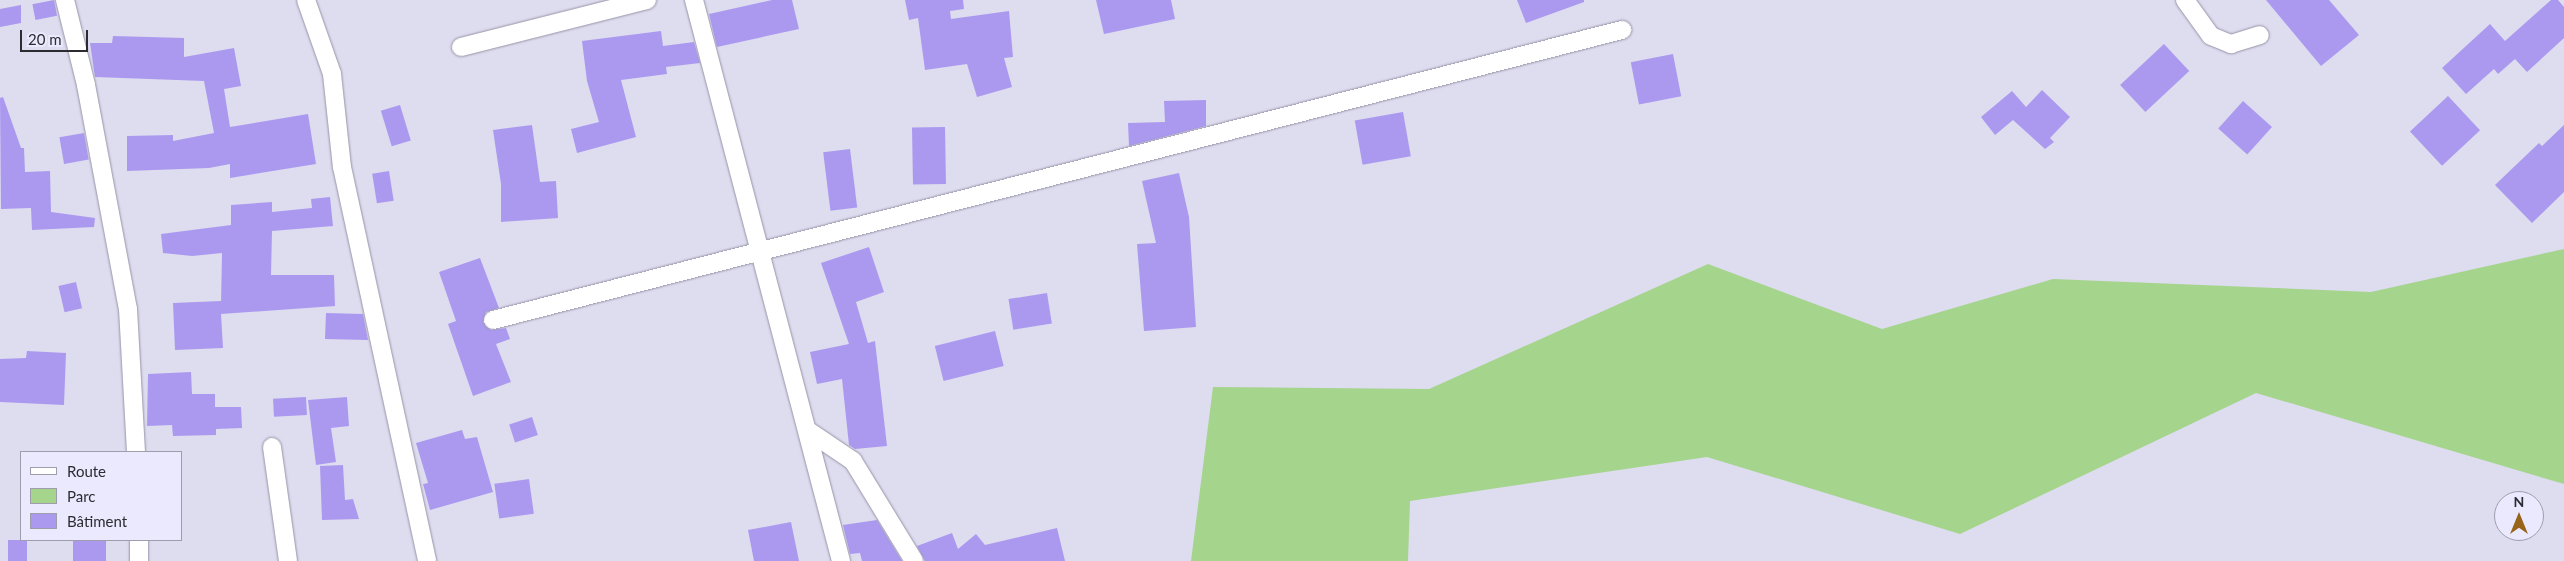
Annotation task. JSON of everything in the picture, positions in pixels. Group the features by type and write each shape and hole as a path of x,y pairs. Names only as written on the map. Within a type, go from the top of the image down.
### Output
{"street":[{"path":"65,0 86,85 128,309 136,451"},
{"path":"306,0 332,74 342,167 427,561"},
{"path":"461,47 647,0"},
{"path":"694,0 841,561"},
{"path":"2184,0 2211,36 2231,44 2260,35"},
{"path":"493,320 759,250 1622,30"},
{"path":"806,430 853,461 914,561"},
{"path":"272,447 288,561"},
{"path":"139,541 139,561"}],"green space":[{"path":"2564,249 2564,484 2256,393 1960,534 1707,457 1410,501 1408,561 1191,561 1213,387 1429,389 1708,264 1882,329 2053,279 2371,292"}],"building":[{"path":"54,0 57,16 35,20 32,4"},
{"path":"772,0 792,0 799,29 717,47 709,14"},
{"path":"905,0 963,0 964,9 950,11 951,19 1009,11 1013,57 1004,58 1012,87 977,97 967,64 925,70 918,18 909,20"},
{"path":"1096,0 1171,0 1175,19 1104,34"},
{"path":"1517,0 1584,0 1584,2 1526,23"},
{"path":"2266,0 2329,0 2359,35 2321,66"},
{"path":"2551,0 2558,0 2564,7 2564,38 2527,72 2515,59 2498,74 2494,69 2466,94 2442,68 2490,24 2505,41"},
{"path":"21,5 21,23 0,27 0,9"},
{"path":"661,31 663,46 694,42 700,63 666,67 667,74 621,80 636,137 577,153 571,129 599,122 587,81 582,41"},
{"path":"113,36 184,38 184,57 234,48 241,86 224,89 230,127 308,114 316,164 230,178 230,164 209,168 127,171 127,136 173,135 173,141 214,133 204,81 95,77 90,43 112,43"},
{"path":"2164,44 2189,71 2145,112 2120,85"},
{"path":"1673,54 1681,96 1639,104 1631,62"},
{"path":"2042,90 2070,117 2050,138 2054,142 2045,149 2013,120 1995,135 1981,117 2012,91 2026,107"},
{"path":"2448,96 2480,130 2442,166 2410,131"},
{"path":"3,97 21,148 24,148 25,172 50,171 51,212 95,218 94,227 32,230 31,208 1,209 0,98"},
{"path":"1206,100 1206,126 1129,146 1128,123 1165,122 1164,101"},
{"path":"2243,101 2272,127 2247,155 2218,128"},
{"path":"400,105 411,140 392,146 381,111"},
{"path":"1403,112 1411,156 1363,165 1355,121"},
{"path":"532,125 540,182 556,181 558,218 501,222 501,184 493,130"},
{"path":"2564,125 2564,192 2532,223 2495,185 2539,143 2542,146"},
{"path":"945,127 946,184 913,185 912,128"},
{"path":"84,133 89,160 64,164 59,137"},
{"path":"850,149 857,208 830,211 823,152"},
{"path":"389,171 394,201 377,203 372,174"},
{"path":"1179,173 1189,217 1196,327 1144,331 1137,244 1156,243 1142,181"},
{"path":"330,197 333,226 272,231 271,275 334,275 335,306 221,314 223,348 175,350 173,303 221,301 221,305 222,253 192,256 163,253 161,234 231,225 231,205 272,202 272,212 312,208 311,199"},
{"path":"869,247 884,292 856,302 868,343 875,341 887,446 855,449 849,445 842,379 817,384 810,352 849,344 821,263"},
{"path":"480,258 499,308 486,312 483,322 491,330 506,328 510,339 496,344 511,382 473,396 448,324 456,321 439,272"},
{"path":"76,282 82,308 65,312 58,286"},
{"path":"1047,293 1052,324 1013,330 1008,299"},
{"path":"326,313 363,314 368,340 325,339"},
{"path":"995,331 1004,366 944,381 935,346"},
{"path":"27,351 66,353 64,405 0,402 0,359 26,358"},
{"path":"191,372 192,394 215,394 215,407 241,407 242,428 216,429 216,435 173,436 172,425 147,426 148,374"},
{"path":"306,397 307,415 274,417 273,399"},
{"path":"347,397 349,426 331,428 336,462 316,465 308,400"},
{"path":"532,417 538,435 515,442 509,424"},
{"path":"462,430 465,439 477,437 493,492 430,510 423,484 428,483 416,443"},
{"path":"343,465 345,500 353,499 359,519 322,520 320,466"},
{"path":"529,479 534,514 499,519 494,484"},
{"path":"877,520 902,561 862,561 860,553 850,554 843,525"},
{"path":"791,522 799,561 754,561 748,530"},
{"path":"1057,528 1065,561 925,561 917,546 952,533 958,549 976,534 985,545"},
{"path":"8,540 27,541 27,561 8,561"},
{"path":"73,541 106,541 106,561 73,561"}]}
